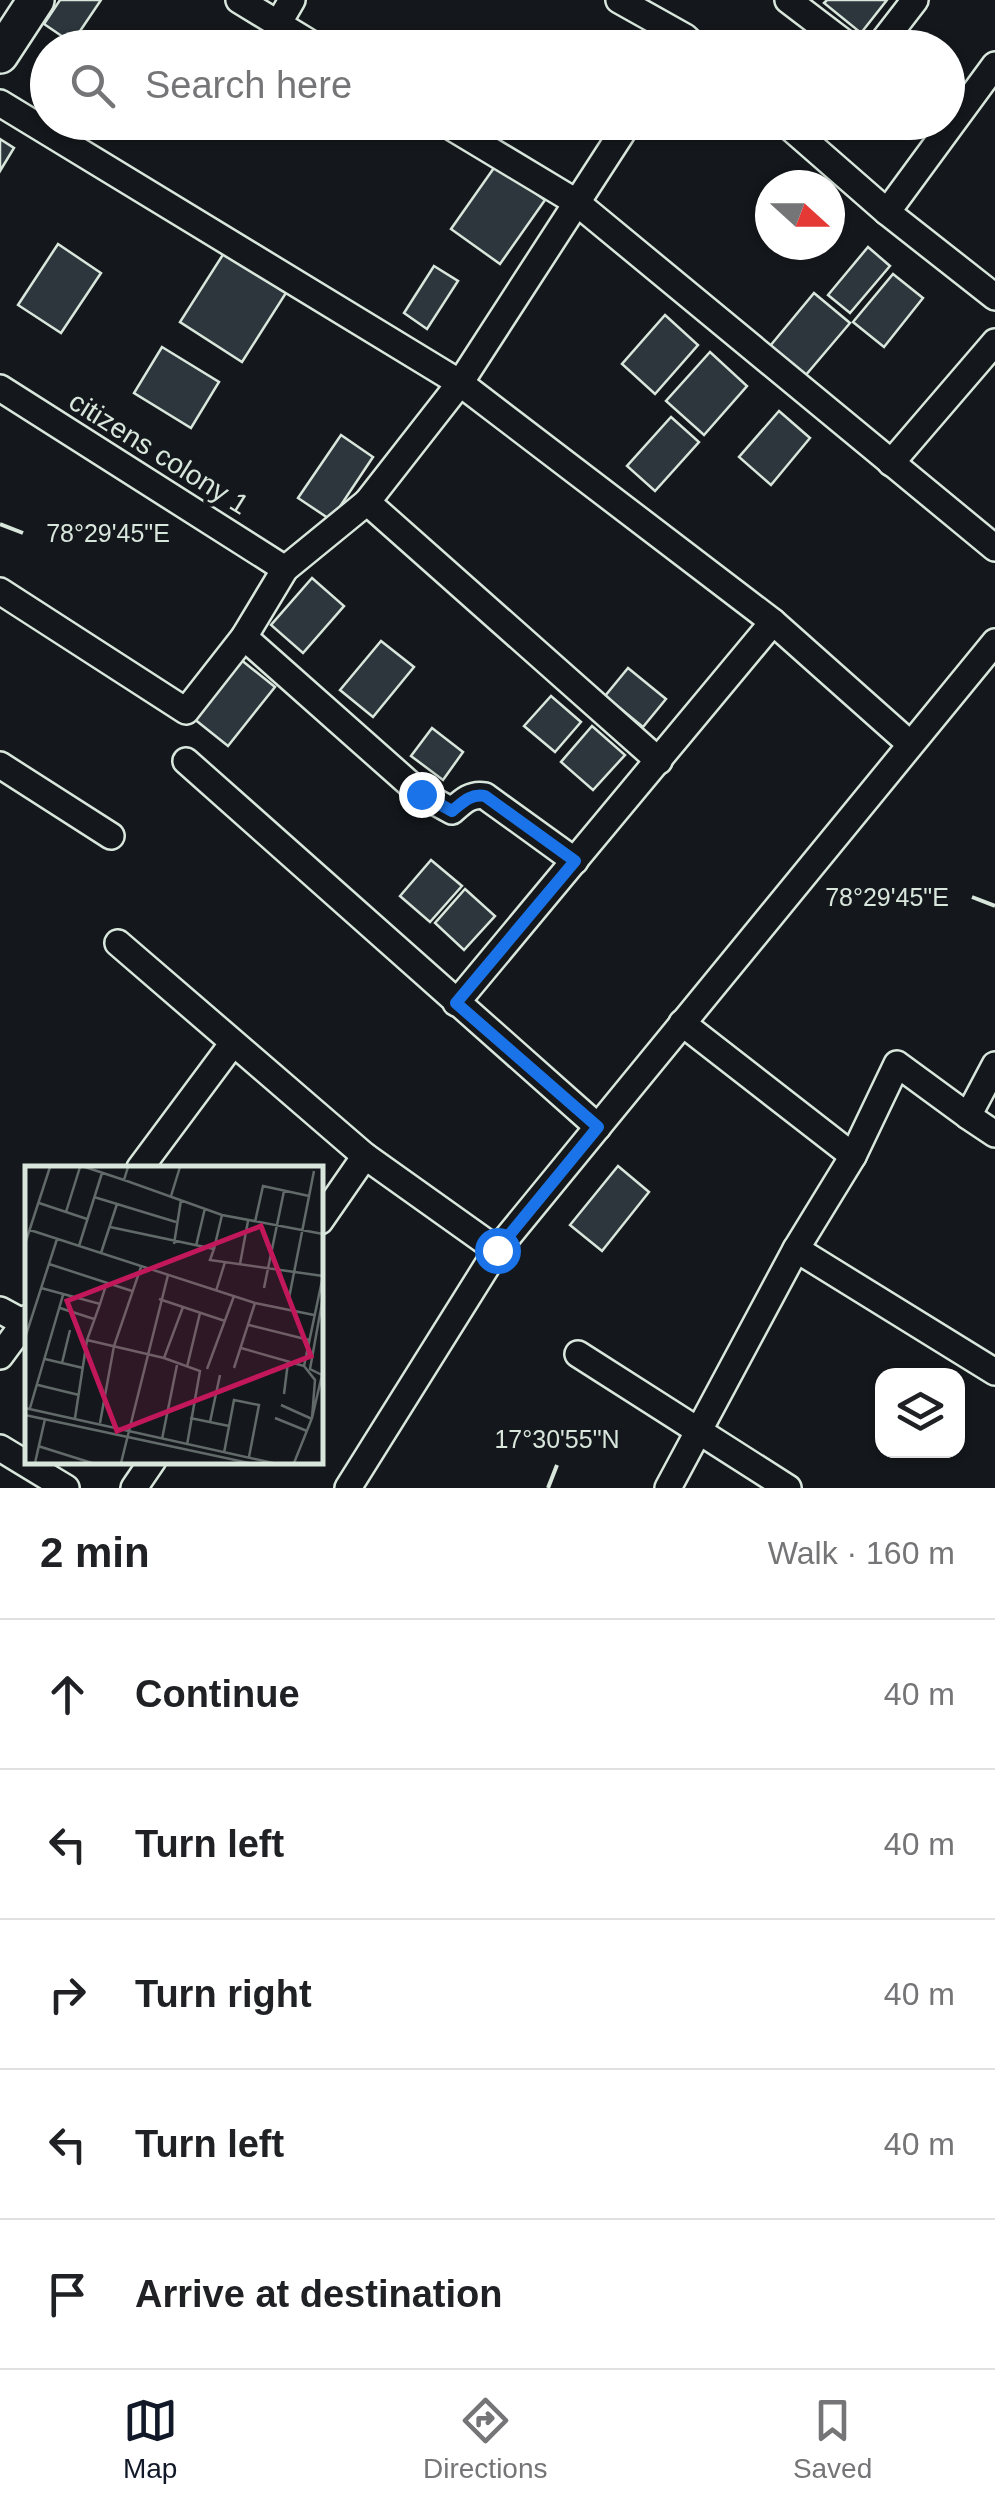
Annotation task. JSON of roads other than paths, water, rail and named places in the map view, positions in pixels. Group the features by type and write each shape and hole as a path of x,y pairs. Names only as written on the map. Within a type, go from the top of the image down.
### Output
{"street":[{"path":"0,55 36,0"},
{"path":"239,0 288,30"},
{"path":"278,24 292,0"},
{"path":"620,0 666,30"},
{"path":"788,0 827,30"},
{"path":"892,30 916,0"},
{"path":"965,107 995,66"},
{"path":"0,103 30,121"},
{"path":"61,140 460,383 774,622 910,743"},
{"path":"474,140 576,202 995,548"},
{"path":"0,591 186,711 244,637 285,569 368,502 460,383 617,140"},
{"path":"819,140 887,212 995,297"},
{"path":"887,212 940,140"},
{"path":"891,462 995,342"},
{"name":"citizens colony 1","path":"0,388 285,569"},
{"path":"368,502 659,761"},
{"path":"456,1003 774,622"},
{"path":"244,637 421,794 452,811 478,794 485,796 575,861"},
{"path":"348,1488 497,1250 910,743 992,652"},
{"path":"186,762 598,1127"},
{"path":"0,765 111,836"},
{"path":"118,942 365,1156 497,1250"},
{"path":"682,1023 853,1156"},
{"path":"141,1166 233,1043"},
{"path":"668,1488 796,1248 853,1156 897,1064 995,1134"},
{"path":"968,1116 995,1065"},
{"path":"322,1218 365,1156"},
{"path":"796,1248 995,1372"},
{"path":"0,1310 25,1321"},
{"path":"0,1356 25,1322"},
{"path":"578,1354 788,1488"},
{"path":"0,1448 66,1488"},
{"path":"134,1488 151,1463"}]}
